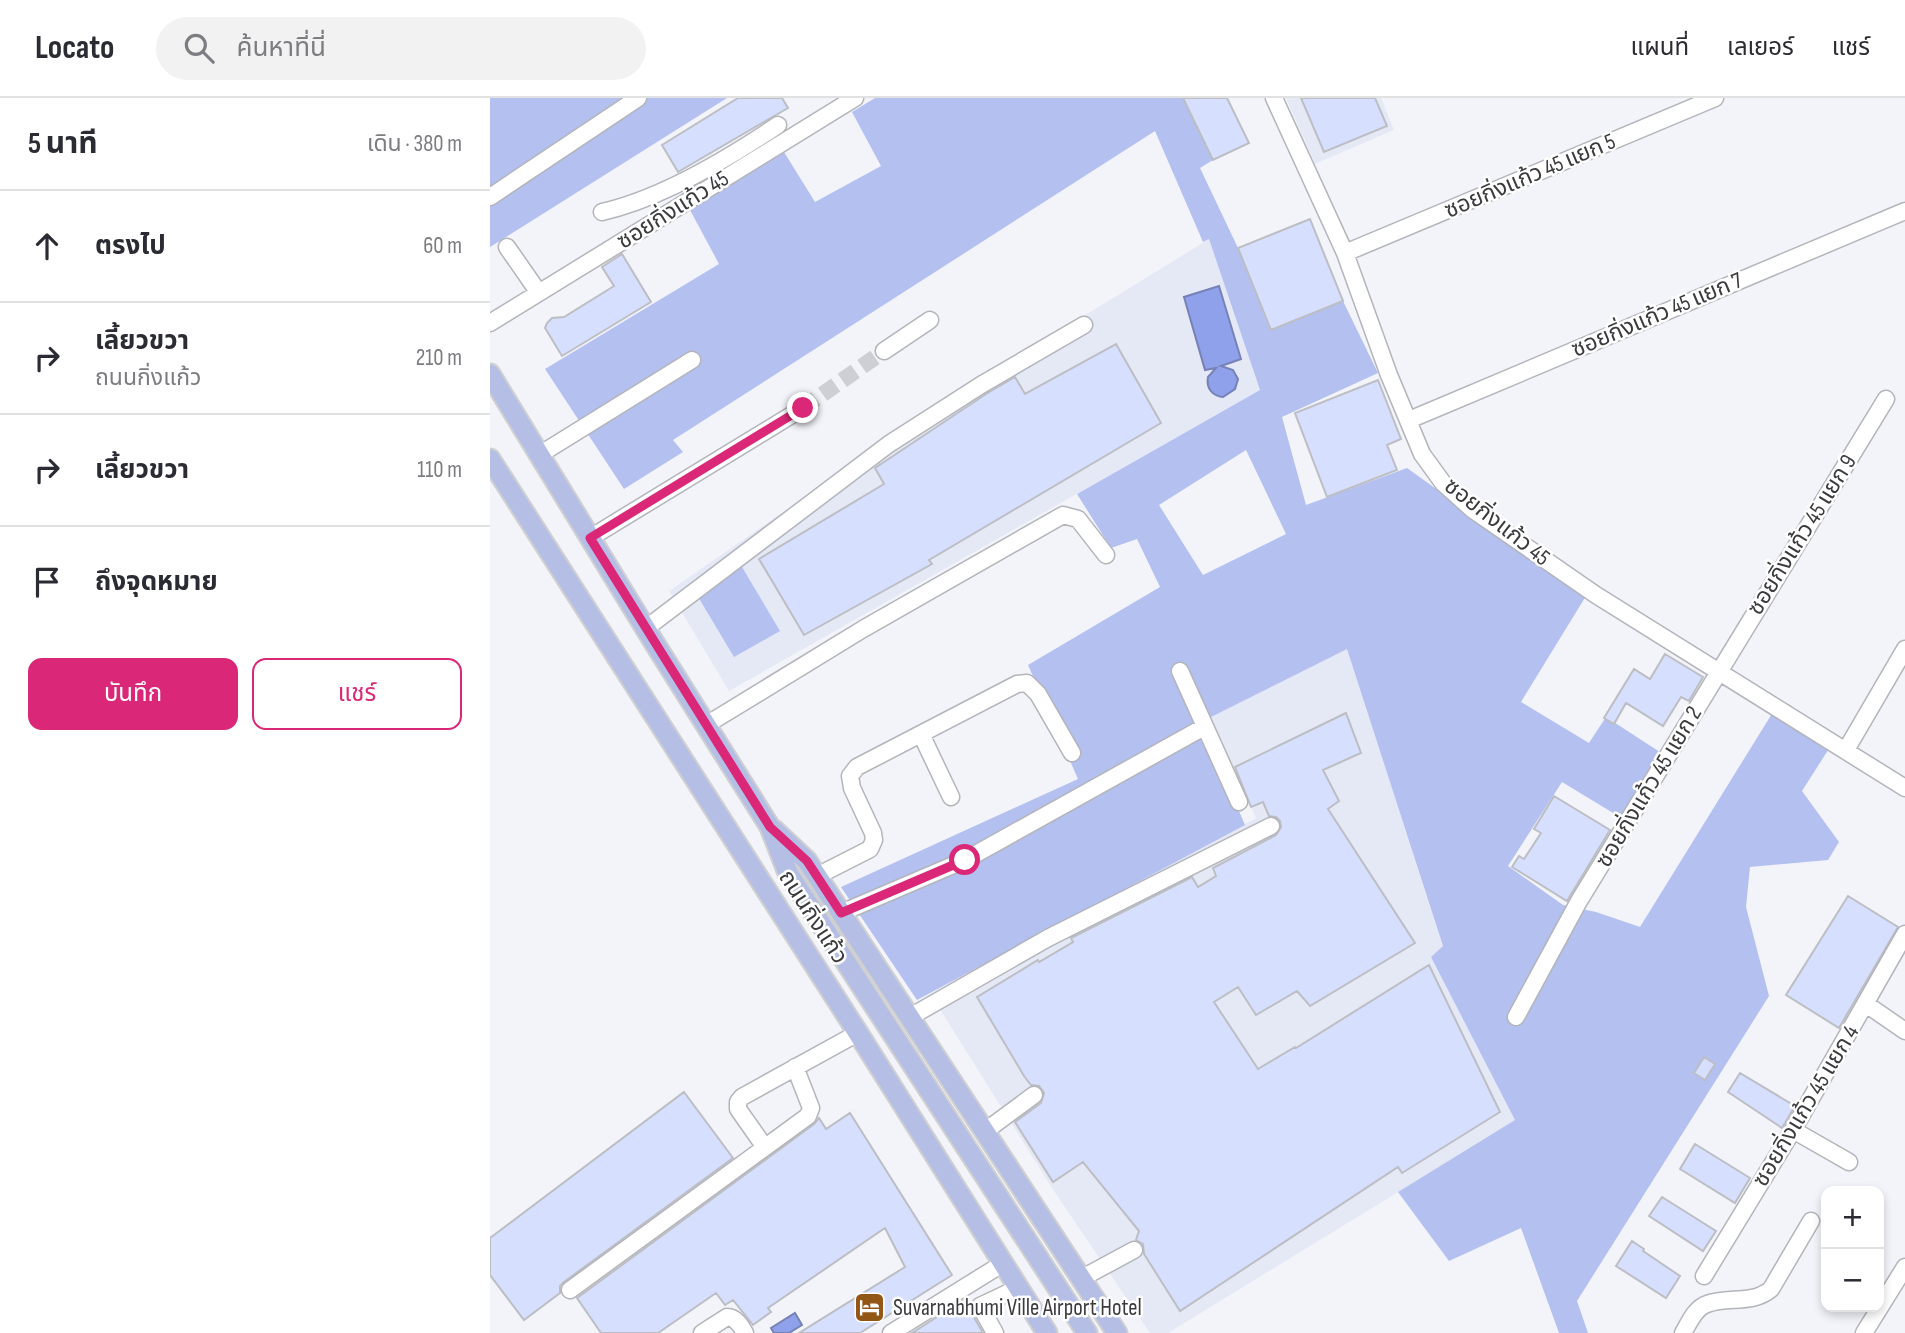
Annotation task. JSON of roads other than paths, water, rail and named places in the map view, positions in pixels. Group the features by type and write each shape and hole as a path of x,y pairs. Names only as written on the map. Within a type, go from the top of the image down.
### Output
{"main road":[{"name":"ถนนกิ่งแก้ว","path":"490,374 645,629 770,827 788,873 1087,1333"},
{"name":"ถนนกิ่งแก้ว","path":"490,459 859,1033 1047,1333"},
{"name":"ถนนกิ่งแก้ว","path":"770,827 807,861 1117,1333"}],"street":[{"path":"490,197 611,105 638,98"},
{"name":"ซอยกิ่งแก้ว 45","path":"490,323 746,156 855,98"},
{"name":"ซอยกิ่งแก้ว 45","path":"1274,98 1345,253 1389,374 1422,454 1443,483 1473,510 1596,595 1905,788"},
{"name":"ซอยกิ่งแก้ว 45 แยก 5","path":"1345,253 1698,102 1716,98"},
{"path":"603,212 631,205 746,156 778,125"},
{"name":"ซอยกิ่งแก้ว 45 แยก 7","path":"1409,420 1905,211"},
{"path":"507,247 539,293"},
{"path":"884,351 930,320"},
{"path":"645,629 889,444 981,385 1084,325"},
{"path":"539,456 692,360"},
{"name":"ซอยกิ่งแก้ว 45 แยก 9","path":"1718,672 1886,399"},
{"path":"590,538 803,408"},
{"path":"706,725 863,629 1063,515 1078,519 1106,555"},
{"path":"1846,750 1905,649"},
{"path":"1180,671 1239,802"},
{"name":"ซอยกิ่งแก้ว 45 แยก 2","path":"1516,1017 1579,901 1718,672"},
{"path":"817,876 870,849 874,840 852,788 850,776 857,767 1017,684 1027,683 1038,694 1072,754"},
{"path":"841,913 965,860 1204,727"},
{"path":"921,734 951,797"},
{"path":"910,1017 1048,938 1271,826"},
{"name":"ซอยกิ่งแก้ว 45 แยก 4","path":"1704,1276 1793,1129 1905,934"},
{"path":"1866,1003 1905,1031"},
{"path":"764,1146 738,1109 738,1102 742,1097 859,1033"},
{"path":"570,1290 811,1112 795,1067"},
{"path":"984,1132 1034,1095"},
{"path":"1793,1129 1849,1162"},
{"path":"1683,1333 1694,1314 1706,1304 1753,1298 1771,1289 1811,1221"},
{"path":"1082,1278 1134,1250"},
{"path":"891,1333 1002,1264"},
{"path":"1864,1333 1905,1266"},
{"path":"995,1333 980,1306 1018,1288"},
{"path":"704,1333 727,1317 739,1322 745,1333"}],"tunnel":[{"path":"803,408 884,351"}],"place":[{"name":"Suvarnabhumi Ville Airport Hotel","path":"870,1308"}]}
